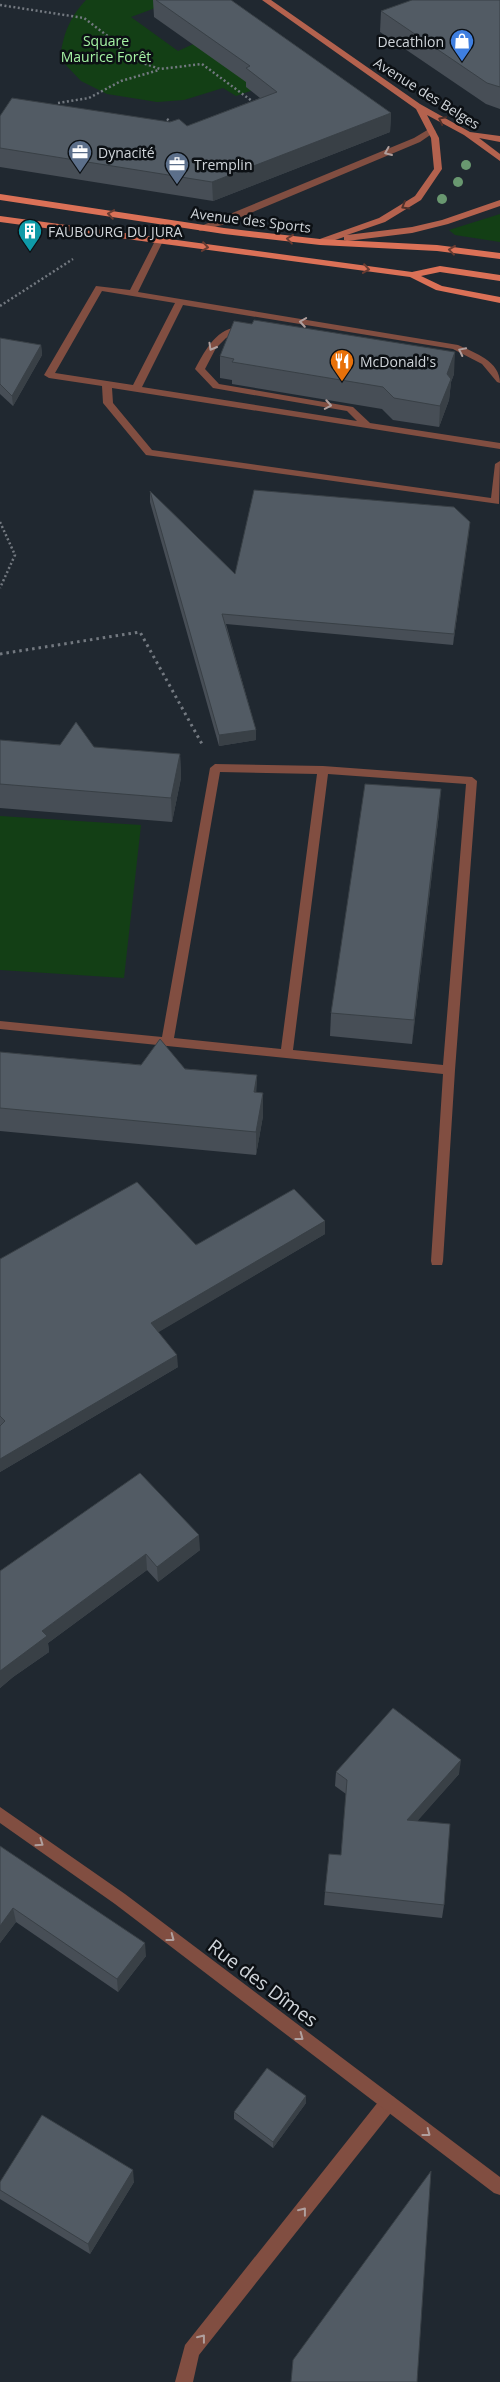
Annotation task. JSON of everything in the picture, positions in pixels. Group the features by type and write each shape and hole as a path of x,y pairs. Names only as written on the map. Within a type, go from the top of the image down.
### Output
{"main road":[{"name":"Avenue des Belges","path":"266,0 417,106 468,133 500,158"},
{"path":"320,242 382,220 418,198 438,169 435,138 417,106"},
{"path":"468,133 500,139"},
{"name":"Avenue des Sports","path":"0,196 200,228 320,242 437,248 500,256"},
{"path":"320,242 412,230 445,222 500,203"},
{"name":"Avenue des Sports","path":"0,219 412,275 439,288 500,300"},
{"name":"Avenue des Sports","path":"412,275 440,269 500,278"}],"street":[{"path":"200,228 219,223 417,140 432,131"},
{"path":"132,295 159,241"},
{"path":"500,380 485,362 455,347 132,295 99,288 49,375 500,446"},
{"path":"136,389 180,302"},
{"path":"255,332 237,329 217,338 200,368 216,386 350,408 367,425"},
{"path":"328,337 375,334"},
{"path":"107,384 108,403 150,453 496,502 500,464"},
{"path":"167,1042 215,768 323,770 472,781 449,1070 437,1261"},
{"path":"286,1054 323,770"},
{"path":"0,1025 449,1070"},
{"name":"Rue des Dîmes","path":"0,1814 120,1899 388,2104 500,2187"},
{"path":"184,2382 191,2351 388,2104"}],"path":[{"path":"0,6 84,18 109,37 131,59 160,69"},
{"path":"58,104 88,98 121,81 160,69 202,64 252,101 246,104"},
{"path":"167,119 174,126"},
{"path":"0,306 76,258"},
{"path":"0,522 15,555 0,588"},
{"path":"0,654 140,632 215,768"}],"green space":[{"name":"Square Maurice Forêt","path":"86,0 177,0 131,17 178,51 200,41 265,86 236,96 223,88 184,100 157,102 107,94 81,81 60,59 68,27 75,13"},
{"path":"500,214 500,242 455,235 449,230"},
{"path":"0,816 141,825 124,978 0,970"}],"building":[{"path":"156,0 231,0 391,113 212,182 0,148 0,116 12,98 170,122 179,119 187,126 277,92 246,68 250,66"},
{"name":"Decathlon","path":"412,0 500,0 500,87 487,83 381,11"},
{"path":"254,320 455,352 447,374 451,379 440,406 394,398 383,387 232,362 234,359 220,356 234,321 252,324"},
{"path":"0,338 41,345 12,396 0,384"},
{"path":"254,490 454,507 470,522 454,634 222,614 256,730 219,735 150,491 235,574"},
{"path":"76,722 94,747 180,754 171,798 0,784 0,740 60,745"},
{"path":"365,784 441,789 414,1020 331,1013"},
{"path":"160,1039 185,1069 257,1075 254,1092 263,1093 256,1132 0,1108 0,1052 141,1065"},
{"path":"137,1182 196,1245 294,1189 325,1221 151,1323 177,1355 0,1459 0,1426 5,1421 0,1416 0,1259"},
{"path":"140,1473 199,1535 157,1567 146,1554 42,1631 47,1636 0,1671 0,1571"},
{"path":"393,1708 461,1760 407,1820 450,1824 444,1905 325,1892 329,1854 341,1855 347,1780 336,1772"},
{"path":"0,1846 145,1943 117,1979 13,1908 0,1926"},
{"path":"267,2068 306,2096 273,2142 234,2112"},
{"path":"42,2115 133,2170 88,2244 0,2190 0,2182"},
{"path":"431,2171 417,2382 291,2382 293,2360"}],"place":[{"name":"Decathlon","path":"462,62"},
{"name":"Dynacité","path":"80,173"},
{"name":"Tremplin","path":"177,185"},
{"name":"FAUBOURG DU JURA","path":"30,252"},
{"name":"McDonald's","path":"342,382"}]}
